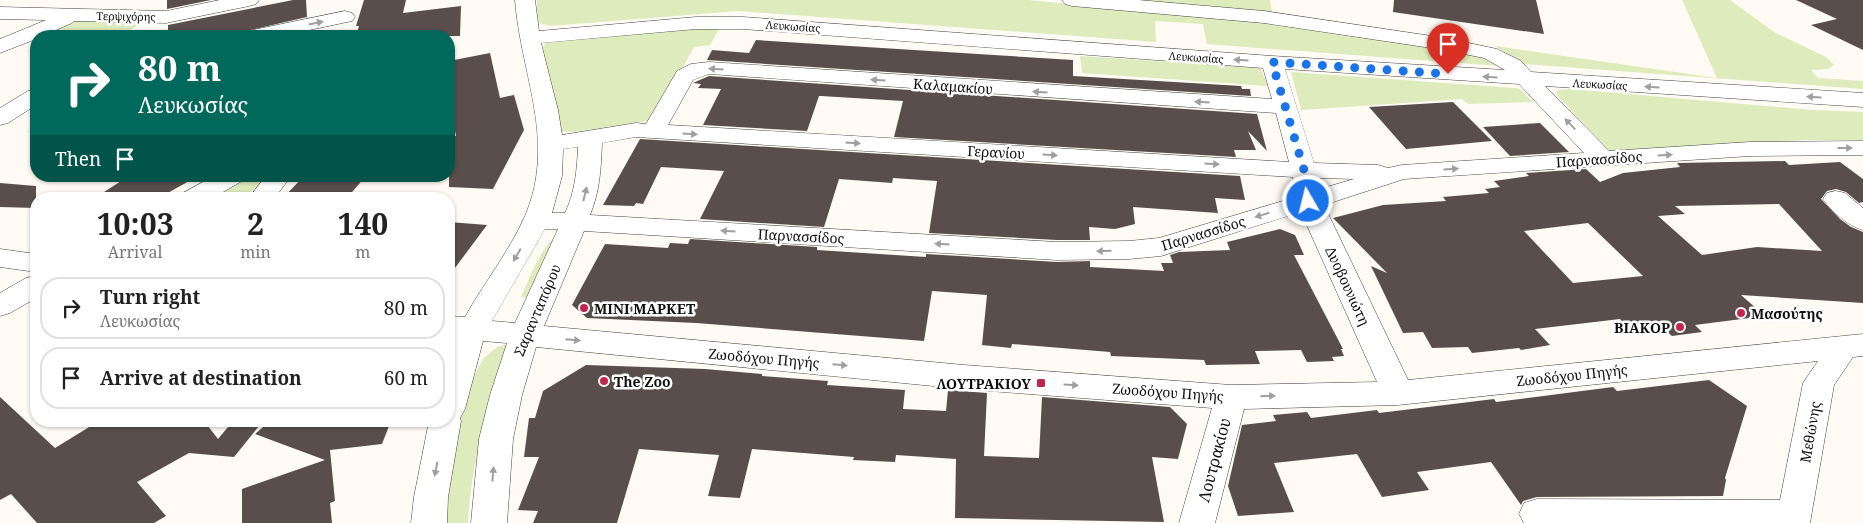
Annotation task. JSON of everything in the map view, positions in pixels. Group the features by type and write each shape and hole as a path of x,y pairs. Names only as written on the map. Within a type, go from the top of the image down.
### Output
{"street":[{"name":"Τερψιχόρης","path":"0,13 74,15 167,11 249,0"},
{"path":"455,368 461,327 537,220 545,200 550,176 552,144 530,38 525,0"},
{"path":"1072,0 1264,17 1445,44 1490,53 1513,66 1604,159"},
{"path":"142,30 167,11"},
{"path":"39,30 74,15"},
{"path":"283,30 345,18"},
{"name":"Λευκωσίας","path":"530,38 696,23 743,23 1527,80 1863,100"},
{"path":"0,47 30,34"},
{"name":"Δυοβουνιώτη","path":"1272,62 1304,170 1308,201 1398,392"},
{"name":"Καλαμακίου","path":"653,132 686,76 699,69 709,68 1286,107"},
{"path":"0,118 30,100"},
{"name":"Γερανίου","path":"590,139 636,130 1304,170 1402,172"},
{"path":"552,144 590,139"},
{"name":"Σαρανταπόρου","path":"489,523 496,439 506,395 525,335 584,200 589,174 590,139"},
{"name":"Παρνασσίδος","path":"537,220 1047,251 1104,251 1161,247 1402,172 1750,149 1863,148"},
{"path":"204,192 222,182"},
{"path":"266,192 274,182"},
{"path":"1836,200 1863,222"},
{"path":"0,258 30,262"},
{"path":"0,306 30,289"},
{"name":"Ζωοδόχου Πηγής","path":"461,327 525,335 964,377 1231,397 1398,392 1853,346"},
{"name":"Μεθώνης","path":"1794,519 1819,384 1853,346"},
{"name":"Λουτρακίου","path":"1197,523 1231,397"},
{"path":"429,523 431,497 445,427"},
{"path":"1537,514 1794,519"}],"green space":[{"path":"537,0 1028,0 1262,22 1484,55 1500,66 1207,44 1203,24 1155,21 1156,42 738,11 550,26 539,23"},
{"path":"1109,0 1270,0 1272,12"},
{"path":"1682,0 1730,0 1774,32 1826,57 1834,65 1828,69 1811,70 1818,78 1863,81 1863,89 1524,64 1495,46 1717,78"},
{"path":"80,19 144,21 130,30 57,30"},
{"path":"703,26 720,27 710,45 694,47 654,120 574,132 561,131 541,50 546,43"},
{"path":"1080,56 1260,68 1268,86 1082,73"},
{"path":"1291,72 1515,88 1520,89 1533,102 1468,104 1462,99 1301,110"},
{"path":"1571,89 1813,110 1863,112 1863,140 1803,140 1610,152 1556,94 1558,90"},
{"path":"235,182 260,182 251,192 217,192"},
{"path":"561,231 529,298 521,297 542,253"},
{"path":"508,344 488,410 477,455 468,523 438,523 443,469 465,394 483,359 497,347"}],"building":[{"path":"167,0 211,0 167,9"},
{"path":"293,0 306,0 307,17 250,30 168,30 168,25"},
{"path":"364,0 406,0 403,13 461,6 460,36 455,36 455,30 358,30 359,26 356,26"},
{"path":"1394,0 1536,0 1544,34 1393,12"},
{"path":"1796,0 1863,0 1863,50 1811,25 1837,19"},
{"path":"756,40 1073,60 1073,76 1241,86 1242,89 1250,89 1251,96 707,60 712,50 749,53"},
{"path":"490,53 500,98 514,95 524,130 493,189 449,187 449,182 455,182 455,60"},
{"path":"709,76 1257,114 1267,151 1248,131 1256,150 1234,150 1236,157 894,137 903,101 821,96 819,96 807,131 703,125 721,89 698,88 701,84 693,83"},
{"path":"1453,102 1492,141 1406,149 1369,107"},
{"path":"1540,123 1569,152 1510,156 1483,127"},
{"path":"640,139 1240,176 1245,200 1215,198 1218,213 1133,207 1135,224 1115,229 1089,227 1090,240 929,233 937,181 893,178 892,183 839,179 824,227 700,219 724,171 661,167 643,204 636,203 634,206 603,205"},
{"path":"1785,161 1789,165 1840,162 1863,179 1863,202 1859,203 1846,192 1836,189 1827,191 1821,199 1840,219 1851,227 1863,232 1863,303 1741,295 1765,316 1695,325 1702,332 1672,336 1665,330 1633,333 1620,319 1535,329 1550,345 1521,350 1519,348 1472,353 1468,347 1432,348 1423,332 1403,333 1371,266 1387,273 1333,218 1383,205 1446,201 1443,197 1489,193 1485,189 1500,187 1494,181 1529,176 1526,173 1586,169 1600,182 1623,173 1680,167 1677,163","holes":["1779,204 1822,251 1757,247 1702,255 1658,216 1685,214 1675,206","1588,223 1643,276 1573,283 1524,231"]},
{"path":"120,182 187,182 169,192 104,192"},
{"path":"298,182 361,182 352,192 289,192"},
{"path":"0,183 36,186 36,192 30,192 30,208 0,207"},
{"path":"455,222 487,225 455,268"},
{"path":"1280,229 1295,235 1304,255 1294,255 1343,349 1341,349 1344,356 1332,357 1334,361 1307,362 1301,350 1255,351 1260,364 1206,365 1204,360 1111,356 1110,352 1012,344 1011,348 982,345 987,295 932,291 924,341 696,323 587,318 572,305 605,244 668,248 670,243 688,244 690,239 817,247 817,250 926,257 926,254 1057,262 1090,261 1090,267 1164,271 1161,263 1173,263 1170,255 1179,252 1230,250 1227,242"},
{"path":"586,365 705,369 828,381 827,385 905,390 903,409 946,411 948,390 987,393 984,456 1039,458 1042,397 1170,407 1187,424 1178,459 1152,457 1164,522 955,518 956,459 896,455 895,462 853,460 854,457 752,449 740,498 708,496 719,455 639,449 617,523 533,523 538,511 518,510 539,457 524,457 529,418 535,418 543,391"},
{"path":"1709,380 1747,406 1725,478 1723,496 1537,497 1523,501 1521,505 1491,462 1417,472 1429,490 1382,497 1357,454 1274,463 1294,512 1238,516 1228,486 1242,425 1276,421 1273,415 1307,412 1311,418 1377,410 1379,413 1494,399 1496,402 1613,387 1617,391"},
{"path":"0,397 30,425 30,427 32,427 55,448 89,427 209,427 218,439 228,427 258,427 234,457 189,453 137,482 166,516 154,523 37,523 11,494 0,500"},
{"path":"263,427 389,427 382,444 330,450 335,501 330,503 332,523 242,523 242,489 325,460 255,434"}],"place":[{"name":"ΜΙΝΙ ΜΑΡΚΕΤ","path":"584,308"},
{"name":"Μασούτης","path":"1741,313"},
{"name":"ΒΙΑΚΟΡ","path":"1680,327"},
{"name":"The Zoo","path":"604,381"},
{"name":"ΛΟΥΤΡΑΚΙΟΥ","path":"1041,383"}],"route":[{"path":"1308,201 1304,170 1272,62 1448,74"}]}
